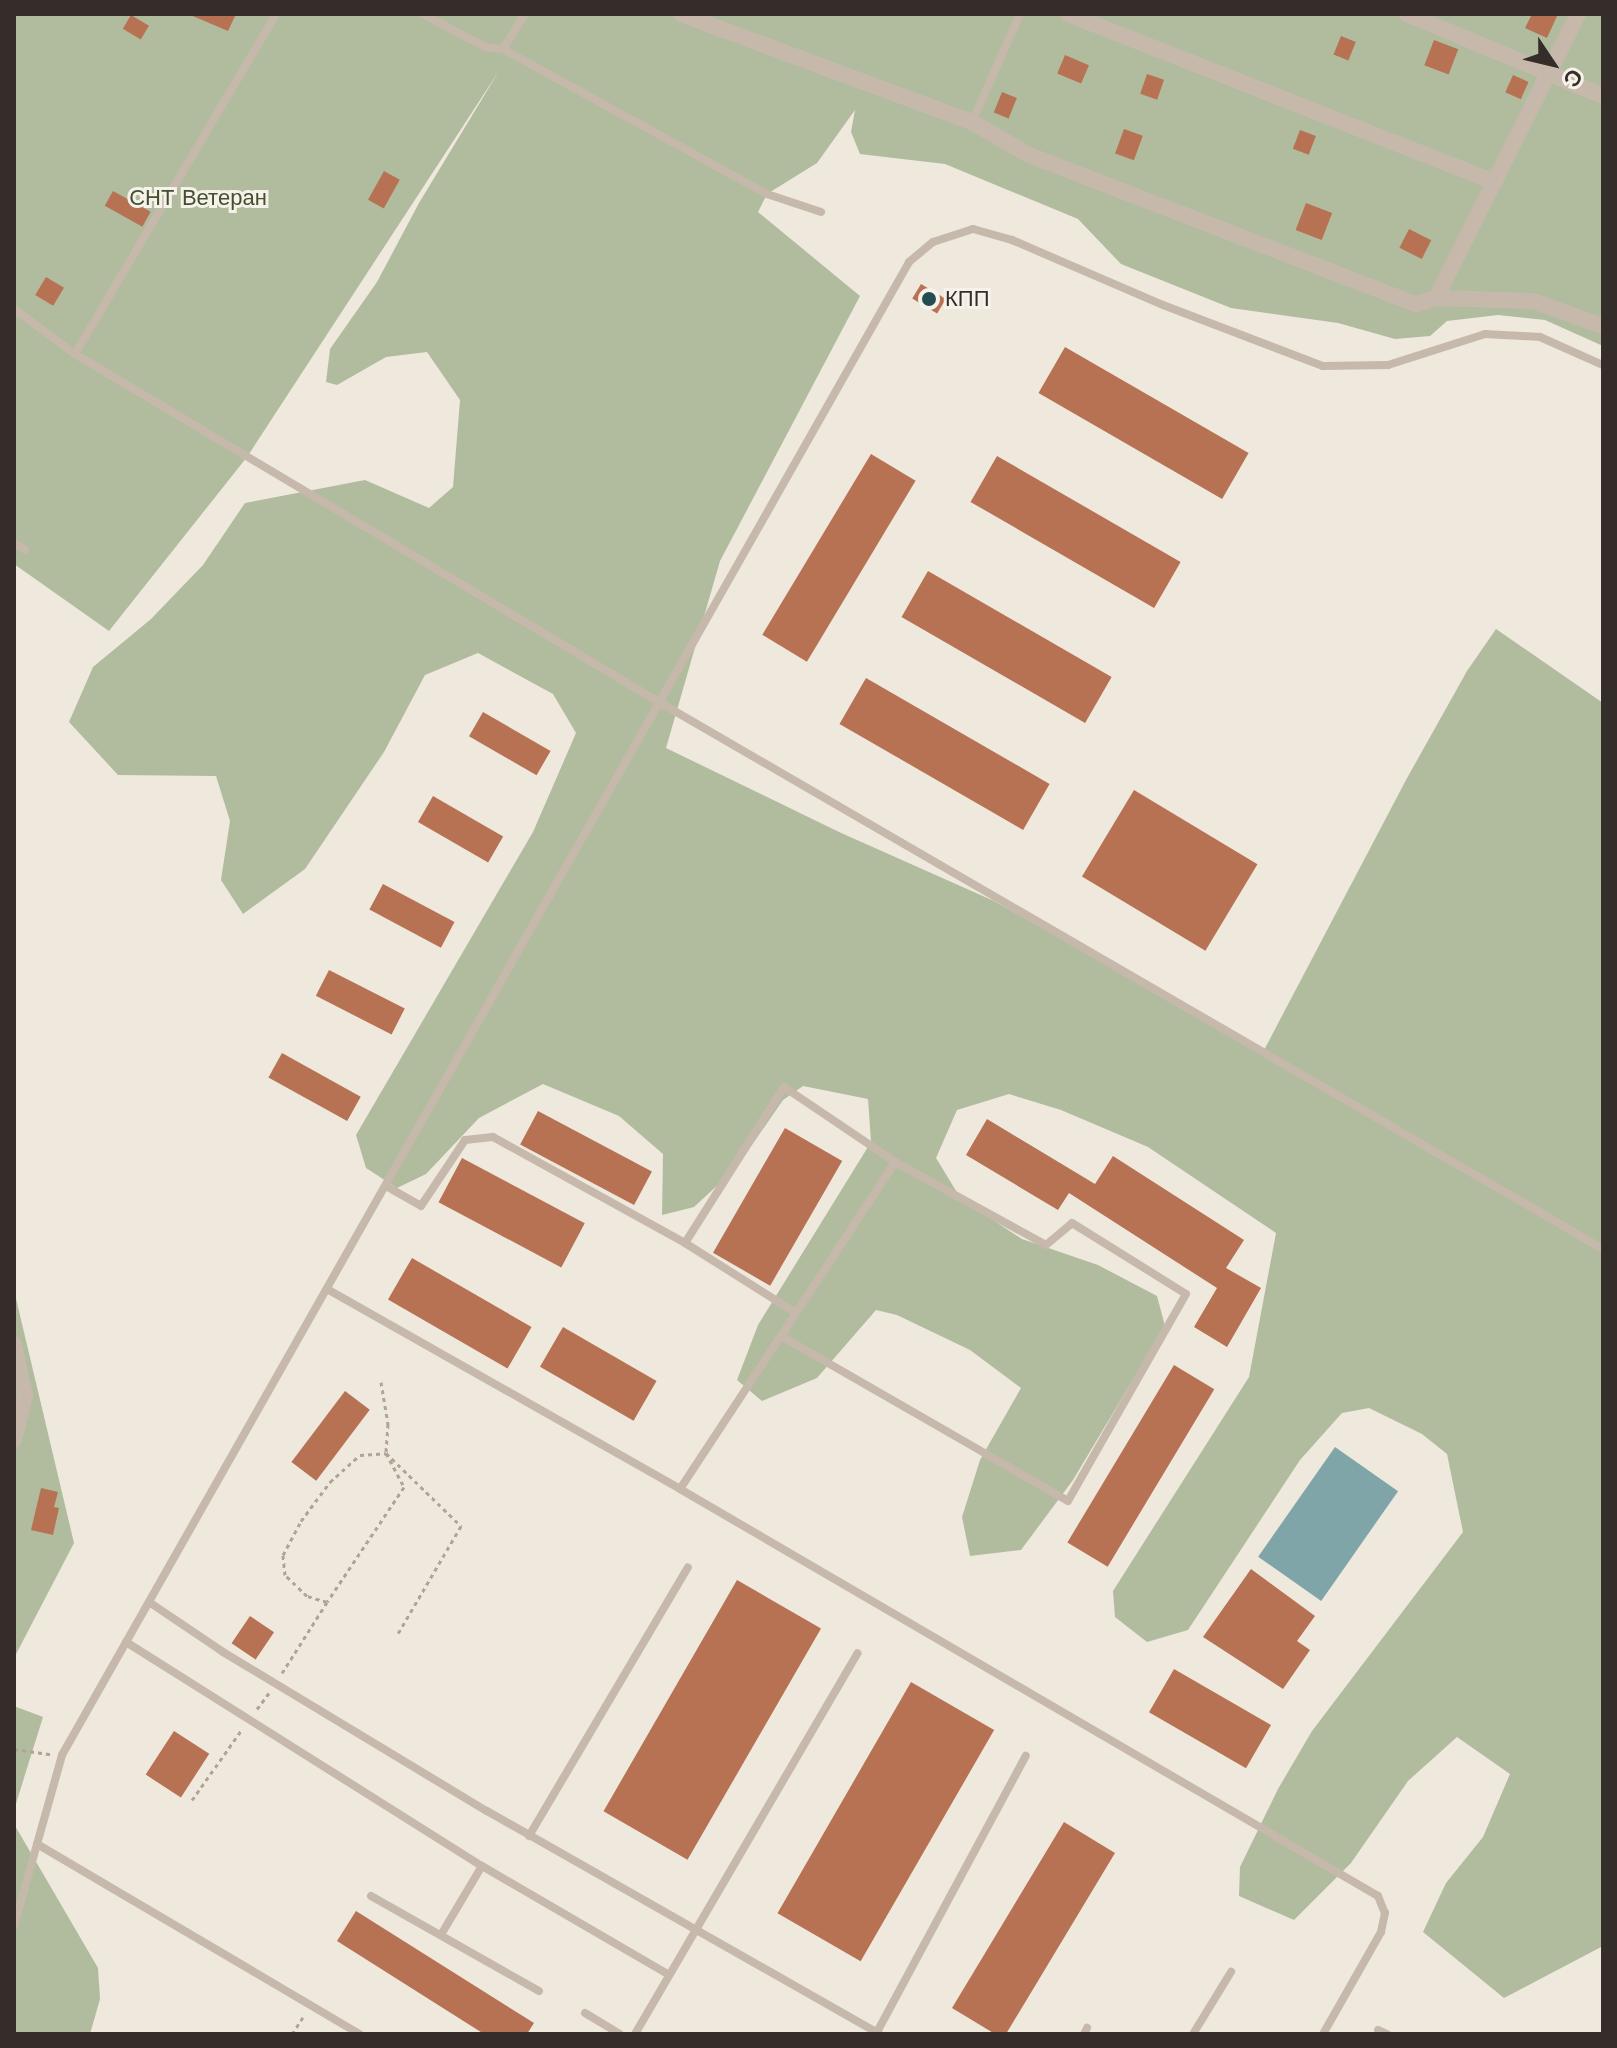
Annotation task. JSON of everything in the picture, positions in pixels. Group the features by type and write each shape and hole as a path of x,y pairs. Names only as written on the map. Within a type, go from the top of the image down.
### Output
{"street":[{"path":"681,14 972,122 1029,155 1416,304 1436,298 1533,301 1603,326"},
{"path":"1068,14 1495,182"},
{"path":"1407,14 1552,72 1603,96"},
{"path":"1436,298 1552,72 1578,14"},
{"path":"14,1344 25,1395 14,1440"}],"lane":[{"path":"75,354 276,14"},
{"path":"423,14 485,47 503,49 767,194 821,212"},
{"path":"503,49 525,14"},
{"path":"972,122 1020,14"},
{"path":"14,1926 62,1755 909,262 933,242 973,229 1012,240 1163,305 1323,366 1388,365 1485,334 1540,337 1603,365"},
{"path":"14,309 75,354 659,702 1603,1249"},
{"path":"14,543 25,550"},
{"path":"685,1243 784,1087 895,1162 1046,1245 1072,1223 1186,1294 1068,1501 781,1336"},
{"path":"386,1186 421,1206 465,1140 493,1137 685,1243 796,1313"},
{"path":"680,1489 895,1162"},
{"path":"327,1289 680,1489 1378,1896 1385,1913 1381,1932 1323,2034"},
{"path":"529,1836 688,1567"},
{"path":"149,1602 276,1684 529,1836 877,2034 1026,1756"},
{"path":"126,1642 482,1866 669,1975"},
{"path":"635,2034 858,1653"},
{"path":"37,1844 360,2034"},
{"path":"442,1933 482,1866"},
{"path":"371,1896 442,1933 539,1991"},
{"path":"1193,2034 1231,1972"},
{"path":"585,2013 620,2034"}],"path":[{"path":"192,1800 276,1684 404,1487 386,1453 388,1424 381,1382"},
{"path":"327,1602 307,1596 285,1575 283,1555 301,1521 330,1482 360,1455 386,1453 461,1526 397,1635"},
{"path":"14,1749 62,1755"},
{"path":"292,2034 311,2005"}],"green space":[{"name":"СНТ Ветеран","path":"14,14 1603,14 1603,346 1545,320 1498,315 1447,321 1430,336 1395,339 1338,323 1231,308 1121,264 1078,219 945,164 860,154 851,132 855,110 817,163 767,194 758,212 860,296 720,561 666,748 839,832 994,901 1263,1052 1406,780 1467,671 1496,629 1603,703 1603,1946 1504,1998 1423,1932 1446,1883 1483,1837 1510,1774 1457,1737 1408,1781 1351,1863 1294,1920 1239,1896 1240,1867 1278,1789 1312,1731 1463,1532 1447,1454 1422,1434 1369,1408 1342,1413 1300,1460 1188,1630 1147,1642 1115,1617 1113,1591 1249,1377 1276,1233 1148,1147 1061,1110 1009,1094 957,1110 936,1158 961,1199 1022,1239 1098,1265 1157,1296 1165,1326 1073,1480 1021,1550 970,1556 962,1517 980,1460 1021,1388 970,1350 897,1315 876,1310 817,1378 762,1401 737,1380 758,1325 871,1142 868,1099 803,1086 783,1100 736,1168 694,1207 662,1215 663,1154 619,1116 543,1084 479,1118 426,1174 397,1188 366,1168 356,1135 533,832 576,733 553,694 478,653 425,675 384,752 305,869 243,914 221,880 230,821 216,776 118,775 69,722 93,667 151,619 203,565 245,503 365,480 429,508 453,487 460,400 427,352 386,357 337,385 326,382 330,349 377,282 419,203 499,71 247,457 109,631 14,564"},
{"path":"14,1290 74,1543 14,1658"},
{"path":"14,1706 43,1717 14,1810"},
{"path":"14,1824 98,1968 100,1999 90,2034 14,2034"}],"water":[{"path":"1335,1447 1398,1491 1321,1601 1258,1557"}],"building":[{"path":"188,14 236,14 228,31"},
{"path":"1532,14 1558,14 1547,38 1525,28"},
{"path":"131,15 149,26 141,40 123,29"},
{"path":"1341,36 1356,42 1348,61 1334,55"},
{"path":"1434,40 1458,49 1449,75 1424,65"},
{"path":"1065,55 1089,65 1081,84 1057,73"},
{"path":"1147,74 1164,80 1157,100 1140,94"},
{"path":"1513,75 1529,82 1521,99 1505,92"},
{"path":"1002,92 1017,98 1009,118 994,112"},
{"path":"1124,129 1143,136 1134,160 1115,153"},
{"path":"1300,130 1316,136 1309,155 1293,149"},
{"path":"384,171 400,180 384,209 368,200"},
{"path":"113,191 151,212 142,227 105,206"},
{"path":"1306,203 1332,213 1322,240 1296,230"},
{"path":"1409,229 1431,240 1422,259 1399,248"},
{"path":"46,277 64,288 53,306 35,295"},
{"name":"КПП","path":"921,284 946,299 937,314 912,299"},
{"path":"1065,347 1249,453 1222,499 1038,393"},
{"path":"871,454 916,481 807,662 762,635"},
{"path":"997,456 1181,562 1154,608 970,502"},
{"path":"928,571 1112,677 1085,723 902,617"},
{"path":"866,678 1050,784 1023,830 840,724"},
{"path":"483,712 551,751 537,775 469,736"},
{"path":"1134,790 1257,864 1205,951 1082,877"},
{"path":"433,796 503,836 488,862 418,822"},
{"path":"383,884 455,922 441,948 369,910"},
{"path":"329,970 405,1009 392,1034 316,996"},
{"path":"282,1053 361,1097 347,1121 268,1077"},
{"path":"538,1111 652,1172 634,1205 520,1145"},
{"path":"987,1119 1095,1184 1113,1156 1244,1240 1226,1268 1261,1288 1227,1347 1194,1327 1217,1288 1069,1193 1058,1210 966,1155"},
{"path":"785,1128 842,1161 770,1286 713,1253"},
{"path":"462,1158 585,1223 561,1267 439,1202"},
{"path":"412,1258 532,1327 508,1369 388,1300"},
{"path":"563,1327 657,1381 634,1421 540,1367"},
{"path":"1174,1365 1214,1389 1108,1567 1067,1542"},
{"path":"345,1391 370,1410 316,1481 291,1462"},
{"path":"41,1488 58,1492 54,1507 59,1508 53,1535 31,1530"},
{"path":"1251,1569 1315,1616 1297,1641 1310,1650 1283,1689 1203,1637"},
{"path":"737,1580 821,1628 688,1860 604,1811"},
{"path":"250,1616 274,1632 256,1660 232,1643"},
{"path":"1174,1669 1271,1725 1246,1768 1149,1712"},
{"path":"911,1682 994,1730 861,1961 778,1913"},
{"path":"174,1731 209,1754 181,1797 146,1775"},
{"path":"1064,1822 1115,1853 1006,2034 995,2034 952,2008"},
{"path":"356,1911 534,2023 527,2034 484,2034 337,1941"}],"place":[{"name":"КПП","path":"929,299"}]}
